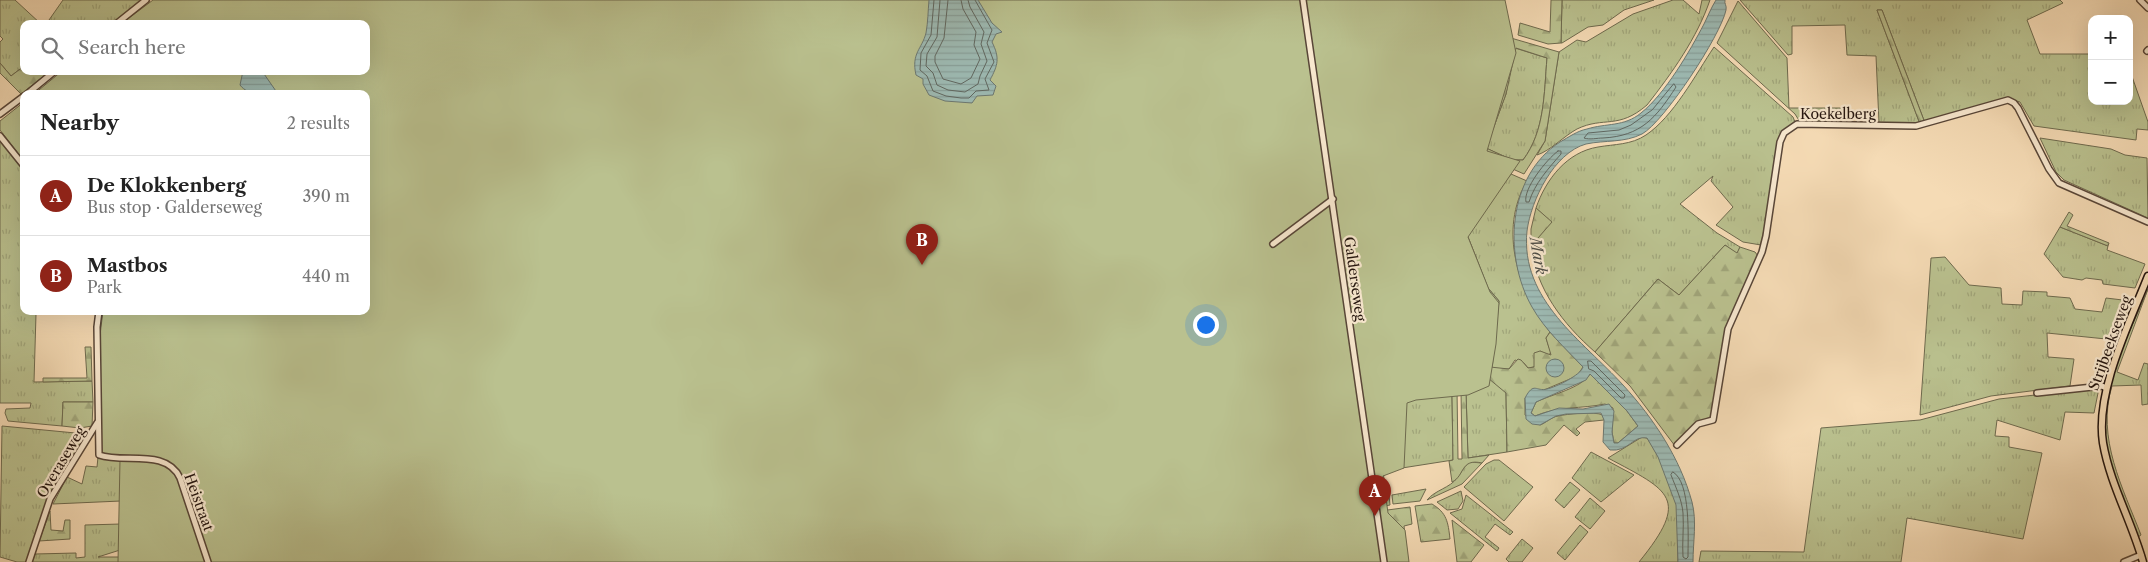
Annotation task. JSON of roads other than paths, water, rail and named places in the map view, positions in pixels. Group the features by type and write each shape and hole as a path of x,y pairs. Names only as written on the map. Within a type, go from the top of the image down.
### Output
{"main road":[{"name":"Strijbeekseweg","path":"2142,559 2103,444 2101,419 2106,388 2148,276"}],"street":[{"path":"121,20 146,0"},
{"name":"Galderseweg","path":"1303,0 1384,562"},
{"path":"2140,0 2148,8"},
{"path":"31,90 50,75"},
{"path":"0,114 20,99"},
{"name":"Koekelberg","path":"1677,445 1698,424 1713,420 1728,329 1762,252 1766,236 1780,142 1784,133 1797,124 1916,126 2008,100 2014,102 2018,108 2059,183 2148,222"},
{"path":"0,136 20,161"},
{"path":"1273,244 1333,199"},
{"name":"Overaseweg","path":"29,562 50,499 98,422 99,315"},
{"path":"2037,393 2102,386 2106,388"},
{"name":"Heistraat","path":"98,422 99,455 160,461 176,471 208,562"},
{"path":"2124,562 2142,559"}],"water":[{"path":"929,0 978,0 992,23 1002,32 996,34 992,42 997,57 995,70 990,80 996,86 993,95 977,96 972,103 945,101 929,95 923,84 923,79 916,75 915,61 926,33"},
{"path":"1716,0 1725,0 1726,10 1722,22 1703,57 1664,113 1642,134 1621,140 1586,144 1574,149 1564,157 1554,167 1539,192 1529,219 1527,231 1527,256 1533,278 1544,298 1573,335 1623,385 1645,411 1665,440 1681,470 1692,502 1694,532 1693,562 1678,562 1676,505 1658,457 1647,438 1638,439 1622,449 1610,450 1603,442 1604,420 1601,413 1566,414 1556,416 1540,425 1532,424 1526,419 1525,398 1533,388 1543,390 1556,386 1578,374 1583,367 1543,323 1532,307 1523,287 1517,264 1514,241 1515,218 1520,196 1529,175 1542,157 1560,142 1576,133 1594,127 1628,121 1650,105 1668,84 1684,59","holes":["1590,374 1627,411 1638,426 1618,443 1614,443 1612,432 1614,411 1609,404 1583,409 1559,408 1535,416 1531,413 1536,402 1586,380"]},
{"path":"242,75 265,75 275,90 245,90 240,85"},
{"path":"1551,359 1559,359 1564,364 1562,375 1551,377 1546,372 1546,364"}],"place":[{"name":"Mastbos","path":"922,265"},
{"name":"De Klokkenberg","path":"1375,516"}],"water label":[{"name":"Mark","path":"1538,256"}]}
